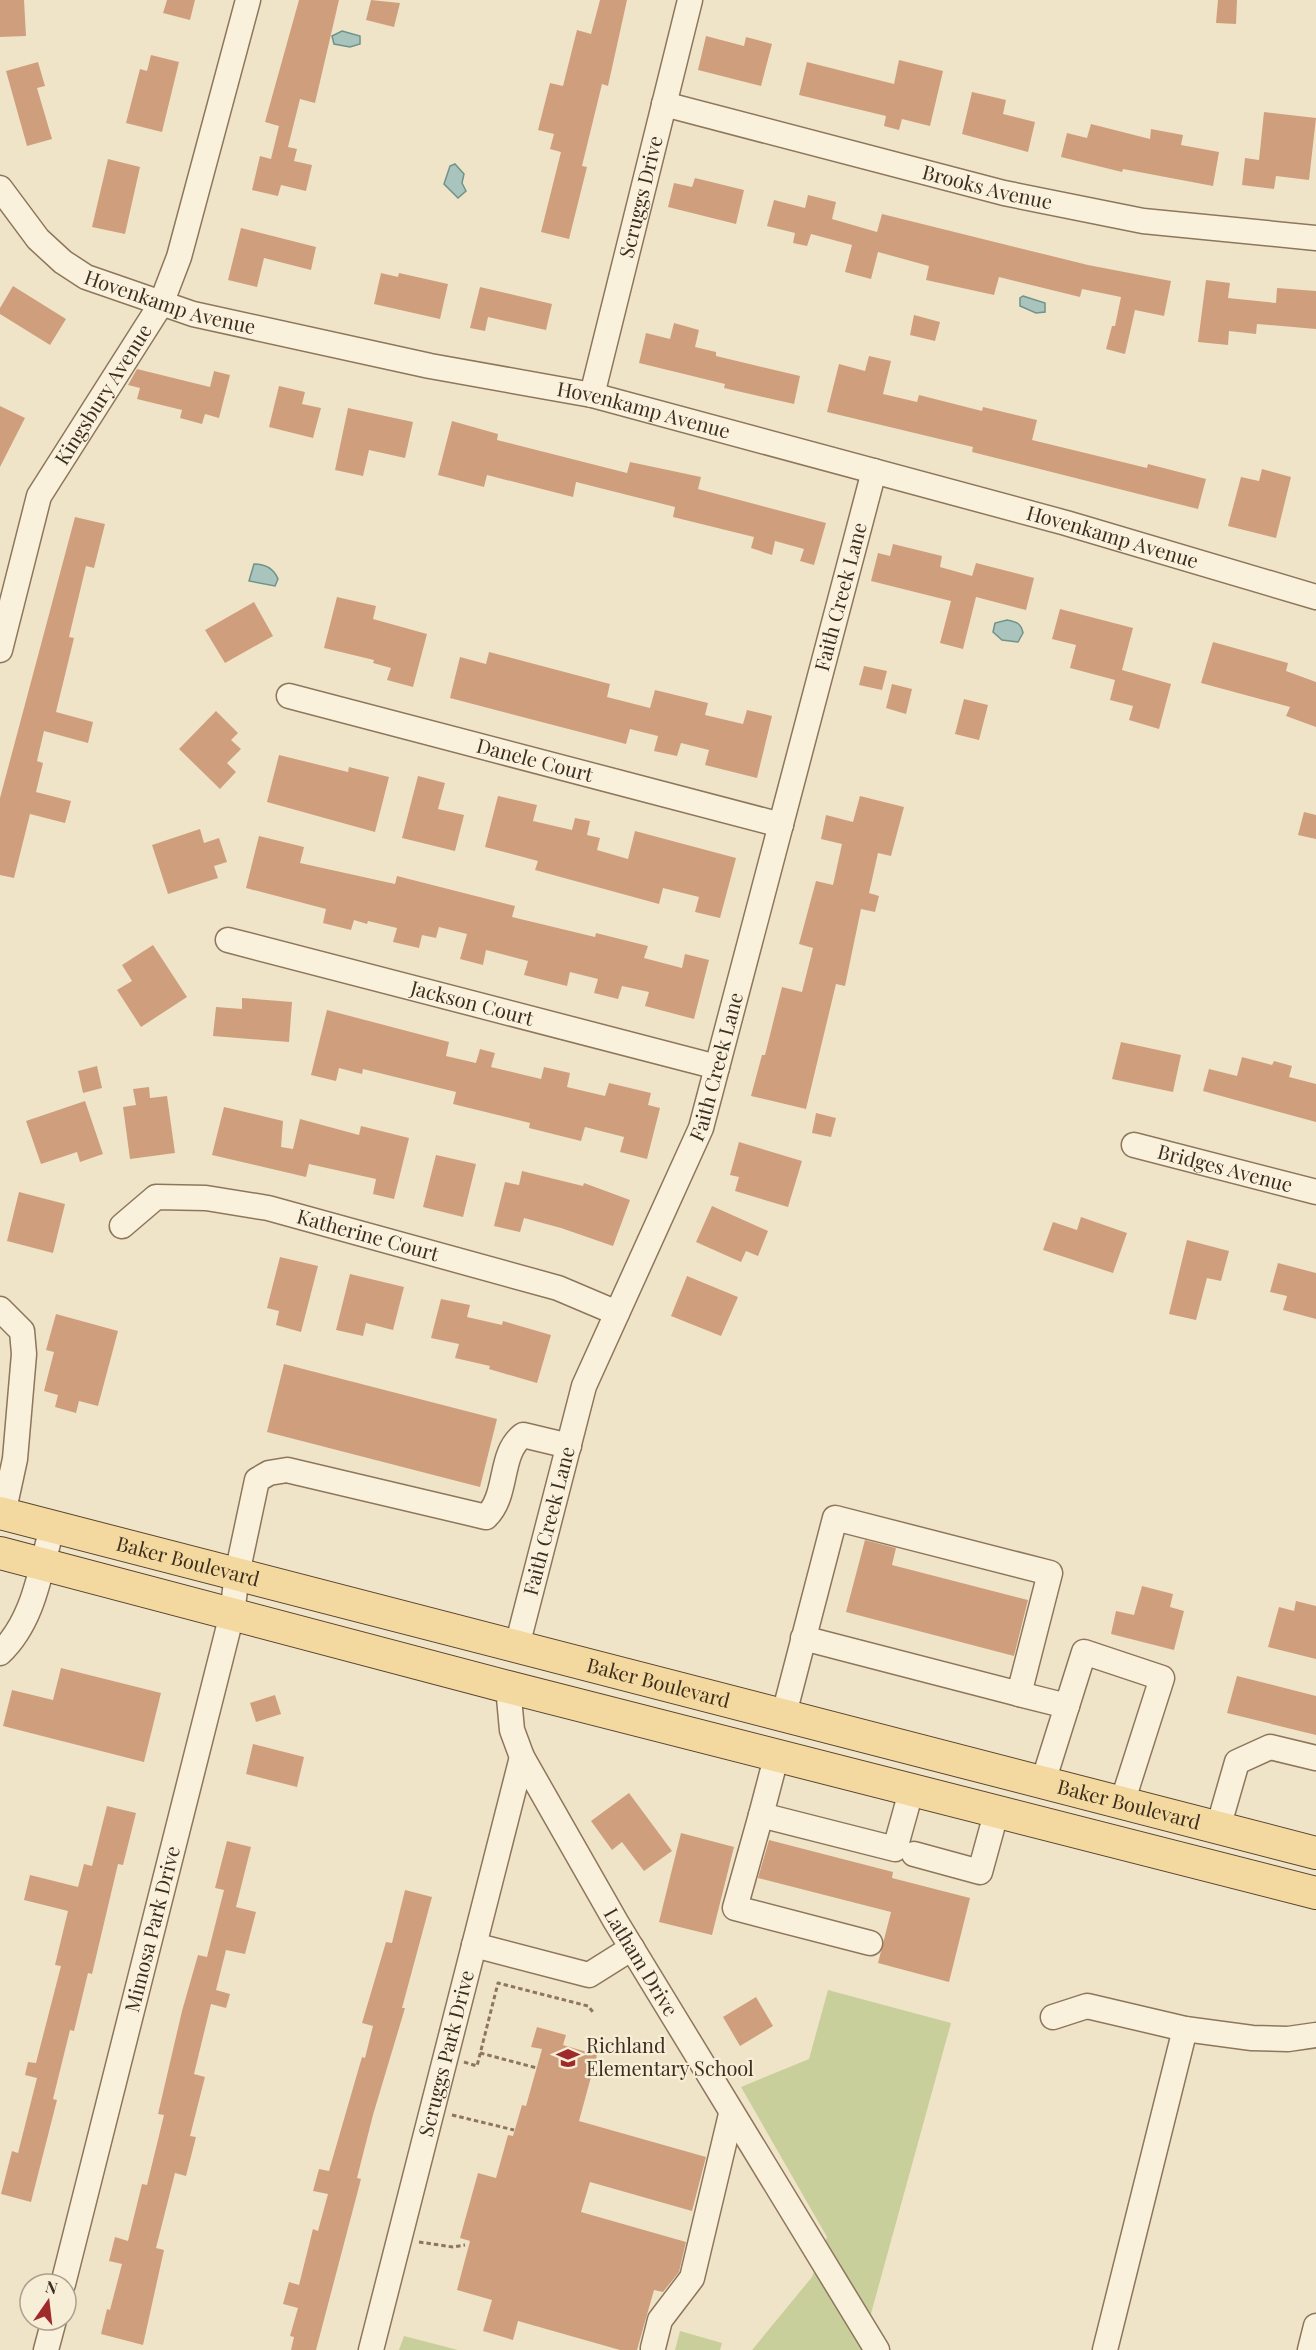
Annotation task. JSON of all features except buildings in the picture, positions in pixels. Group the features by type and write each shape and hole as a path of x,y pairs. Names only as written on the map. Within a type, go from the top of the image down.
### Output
{"main road":[{"name":"Baker Boulevard","path":"1,1514 1316,1853"},
{"name":"Baker Boulevard","path":"0,1553 508,1687 912,1788 1316,1893"},
{"path":"508,1687 517,1646"}],"street":[{"name":"Kingsbury Avenue","path":"0,650 39,496 161,304 179,257 248,0"},
{"name":"Scruggs Drive","path":"592,395 690,0"},
{"name":"Brooks Avenue","path":"664,104 1005,193 1131,219 1316,238"},
{"name":"Hovenkamp Avenue","path":"0,188 38,239 63,262 86,277 193,314 430,366 592,395 1066,523 1316,597"},
{"name":"Faith Creek Lane","path":"517,1646 584,1386 701,1128 874,471"},
{"name":"Danele Court","path":"289,696 781,825"},
{"name":"Jackson Court","path":"228,940 717,1068"},
{"name":"Bridges Avenue","path":"1134,1145 1316,1192"},
{"name":"Katherine Court","path":"122,1226 156,1197 206,1198 268,1208 558,1288 617,1313"},
{"path":"0,1309 22,1331 24,1354 15,1459 1,1514"},
{"name":"Mimosa Park Drive","path":"66,2272 232,1614 237,1574 257,1480 269,1473 287,1470 486,1517 496,1508 512,1443 523,1435 569,1446"},
{"path":"784,1714 835,1518 1050,1574 1019,1694"},
{"path":"0,1653 20,1631 52,1528"},
{"path":"804,1638 1067,1706"},
{"path":"1043,1782 1084,1652 1162,1678 1122,1803"},
{"name":"Latham Drive","path":"508,1687 512,1730 522,1757 731,2114 878,2350"},
{"path":"1218,1828 1237,1762 1270,1747 1316,1758"},
{"path":"777,1754 735,1908 870,1943"},
{"name":"Scruggs Park Drive","path":"371,2350 522,1757"},
{"path":"761,1815 895,1849 912,1788"},
{"path":"914,1854 980,1872 997,1810"},
{"path":"474,1945 589,1975 632,1948"},
{"path":"1053,2017 1087,2006 1185,2029 1252,2038 1288,2039 1316,2035"},
{"path":"1105,2350 1185,2029"},
{"path":"653,2348 660,2320 692,2278 731,2114"},
{"path":"1310,2350 1316,2326"},
{"path":"46,2350 51,2332"}],"path":[{"path":"446,2058 477,2066 498,1983 588,2006 593,2012"},
{"path":"480,2053 537,2068"},
{"path":"433,2110 514,2130"},
{"path":"400,2237 432,2245 465,2245"}],"green space":[{"path":"828,1990 951,2023 861,2350 752,2350 812,2277 827,2237 741,2087 809,2059"},
{"path":"680,2331 722,2343 720,2350 675,2350"},
{"path":"404,2336 458,2350 399,2350"}],"water":[{"path":"342,31 360,36 360,44 350,47 334,44 332,36"},
{"path":"455,164 464,174 462,183 466,191 458,198 444,184 450,166"},
{"path":"1023,296 1045,303 1045,312 1036,313 1020,306 1020,298"},
{"path":"254,564 265,566 274,572 278,579 275,586 249,581"},
{"path":"1007,620 1016,622 1021,627 1023,633 1018,642 1002,640 993,632 995,623"}],"place":[{"name":"Richland Elementary School","path":"568,2058"}]}
